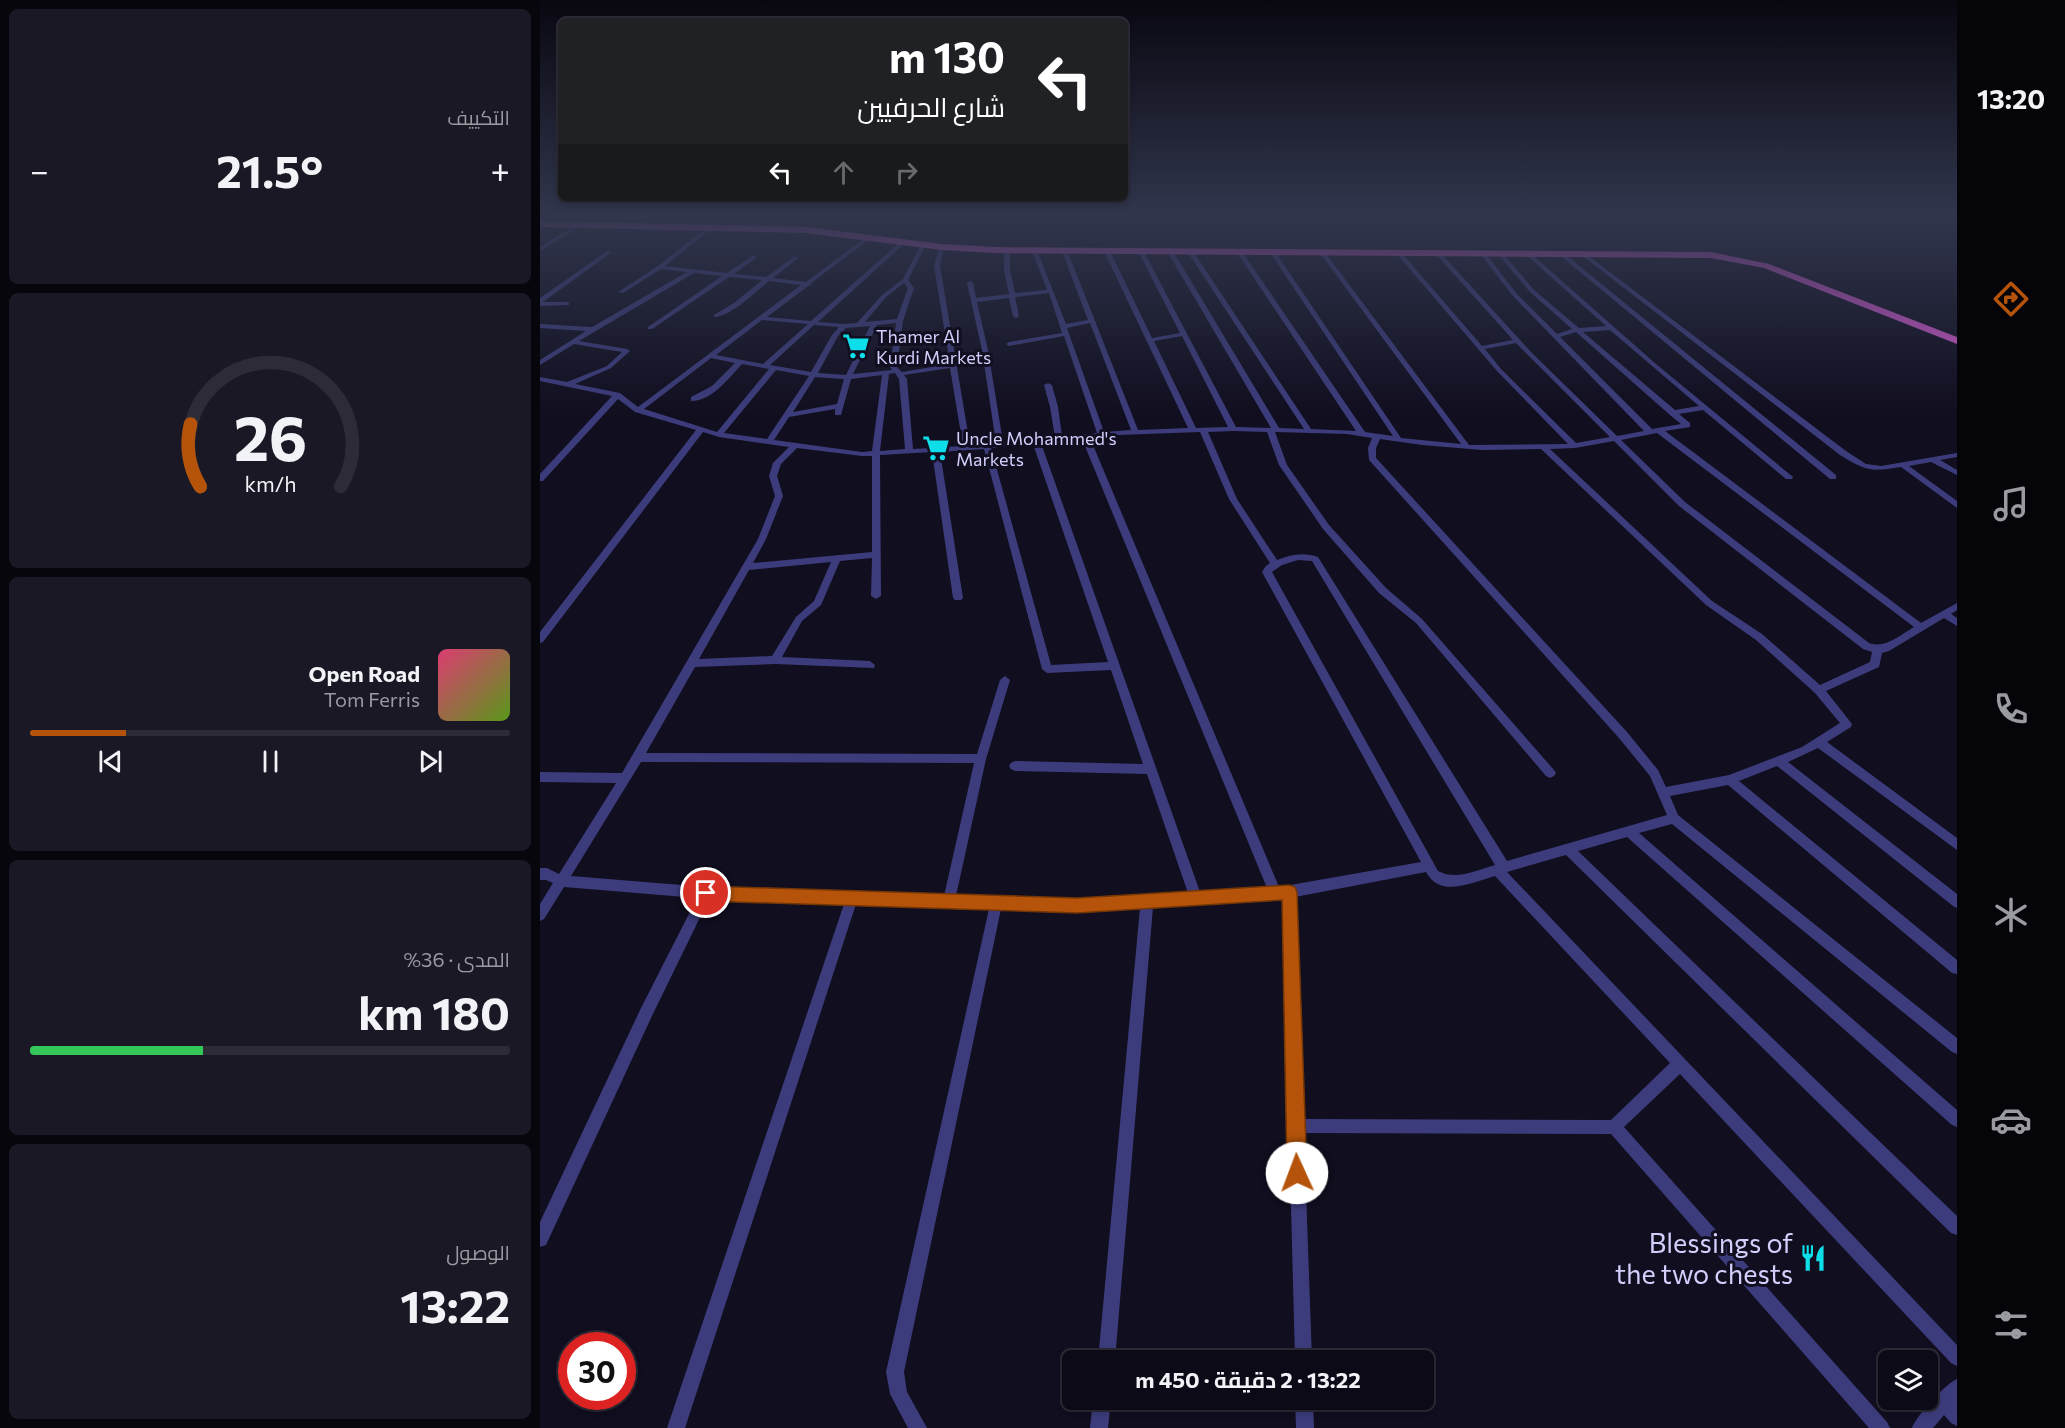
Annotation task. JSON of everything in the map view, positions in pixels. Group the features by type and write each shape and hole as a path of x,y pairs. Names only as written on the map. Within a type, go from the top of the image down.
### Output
{"highway":[{"path":"1803,281 1957,341"},
{"path":"1818,281 1957,334"}],"street":[{"path":"540,303 570,281"},
{"path":"621,292 639,281"},
{"path":"540,363 593,328 676,281"},
{"path":"650,328 721,281"},
{"path":"716,316 766,281"},
{"path":"781,281 808,284"},
{"path":"638,410 812,281"},
{"path":"719,435 768,368 860,281"},
{"path":"859,325 884,296 904,281"},
{"path":"905,281 911,288 900,321 893,367 898,372 907,412 909,452"},
{"path":"939,281 967,448"},
{"path":"1010,281 1016,316"},
{"path":"1047,281 1101,434"},
{"path":"1076,281 1135,432"},
{"path":"1121,281 1233,499 1275,564"},
{"path":"1156,281 1233,429"},
{"path":"1187,281 1273,430 1281,464 1337,540 1398,607 1419,621 1550,773"},
{"path":"1210,281 1309,431"},
{"path":"1259,281 1362,434"},
{"path":"1291,281 1399,440"},
{"path":"1347,281 1467,447"},
{"path":"1423,281 1481,348 1574,446"},
{"path":"1463,281 1518,341 1613,438 1682,504 1866,646 1877,650 1886,648 1957,606"},
{"path":"1504,281 1555,337 1654,431 1920,627"},
{"path":"540,379 617,395 638,410 700,431 862,454 967,448 1101,434 1233,429 1362,434 1467,447 1574,446 1688,425 1575,330 1523,281"},
{"path":"1558,281 1789,477"},
{"path":"1594,281 1833,477"},
{"path":"1618,281 1853,460 1864,466 1881,468 1957,455"},
{"path":"970,283 985,350 1000,445"},
{"path":"974,300 1051,291"},
{"path":"540,303 567,304"},
{"path":"761,318 844,326 900,321"},
{"path":"1009,344 1091,321"},
{"path":"787,415 839,409 848,378 875,323"},
{"path":"540,326 593,328"},
{"path":"769,442 813,375 835,335 844,326"},
{"path":"1555,337 1575,330 1611,328"},
{"path":"1150,340 1184,334"},
{"path":"1481,348 1518,341"},
{"path":"567,385 609,367 627,351 572,342"},
{"path":"709,356 768,368 848,378 953,366"},
{"path":"694,399 715,388 740,362"},
{"path":"876,596 876,453 886,372"},
{"path":"1048,385 1059,439"},
{"path":"540,478 617,395"},
{"path":"1673,413 1705,407"},
{"path":"540,639 700,431"},
{"path":"1085,436 1282,893 1296,1126 1303,1350"},
{"path":"1377,436 1372,448 1372,458 1623,735 1654,773 1674,818 1957,1047"},
{"path":"1036,441 1196,899"},
{"path":"540,915 626,778 747,567 762,539 779,496 773,476 777,464 794,446"},
{"path":"987,446 1047,669 1114,666"},
{"path":"1543,447 1709,603 1759,637 1819,690 1847,723 1806,750 1730,780 1663,792"},
{"path":"936,450 958,598"},
{"path":"1932,459 1957,473"},
{"path":"1902,465 1957,505"},
{"path":"747,567 876,555"},
{"path":"1674,818 1628,831 1501,869 1455,882 1444,881 1434,874 1267,572 1269,568 1275,564 1304,556 1315,559 1501,869 1680,1064 1957,1357"},
{"path":"775,660 799,620 818,603 837,559"},
{"path":"1944,613 1957,623"},
{"path":"1819,690 1875,664 1877,650"},
{"path":"692,663 775,660 870,664"},
{"path":"949,901 981,759 1005,681"},
{"path":"1818,742 1957,845"},
{"path":"638,757 981,759"},
{"path":"1779,761 1957,903"},
{"path":"1015,766 1150,769"},
{"path":"540,777 626,778"},
{"path":"1730,780 1957,968"},
{"path":"1628,831 1957,1120"},
{"path":"1568,849 1957,1227"},
{"path":"540,874 547,874 560,881 706,893 1077,906 1282,893 1430,866"},
{"path":"540,1239 646,1013 706,893"},
{"path":"676,1428 852,898"},
{"path":"918,1428 918,1424 899,1394 895,1372 996,903"},
{"path":"1107,1350 1147,903"},
{"path":"1296,1126 1614,1127 1680,1064"},
{"path":"1614,1127 1881,1428"},
{"path":"1921,1428 1957,1388"},
{"path":"1944,1402 1957,1417"},
{"path":"1099,1428 1101,1410"},
{"path":"1304,1410 1305,1428"}],"place":[{"name":"Thamer Al Kurdi Markets","path":"856,346"},
{"name":"Uncle Mohammed's Markets","path":"936,448"},
{"name":"Blessings of the two chests","path":"1813,1258"}],"route":[{"path":"706,893 1077,906 1289,892 1297,1173"}]}
